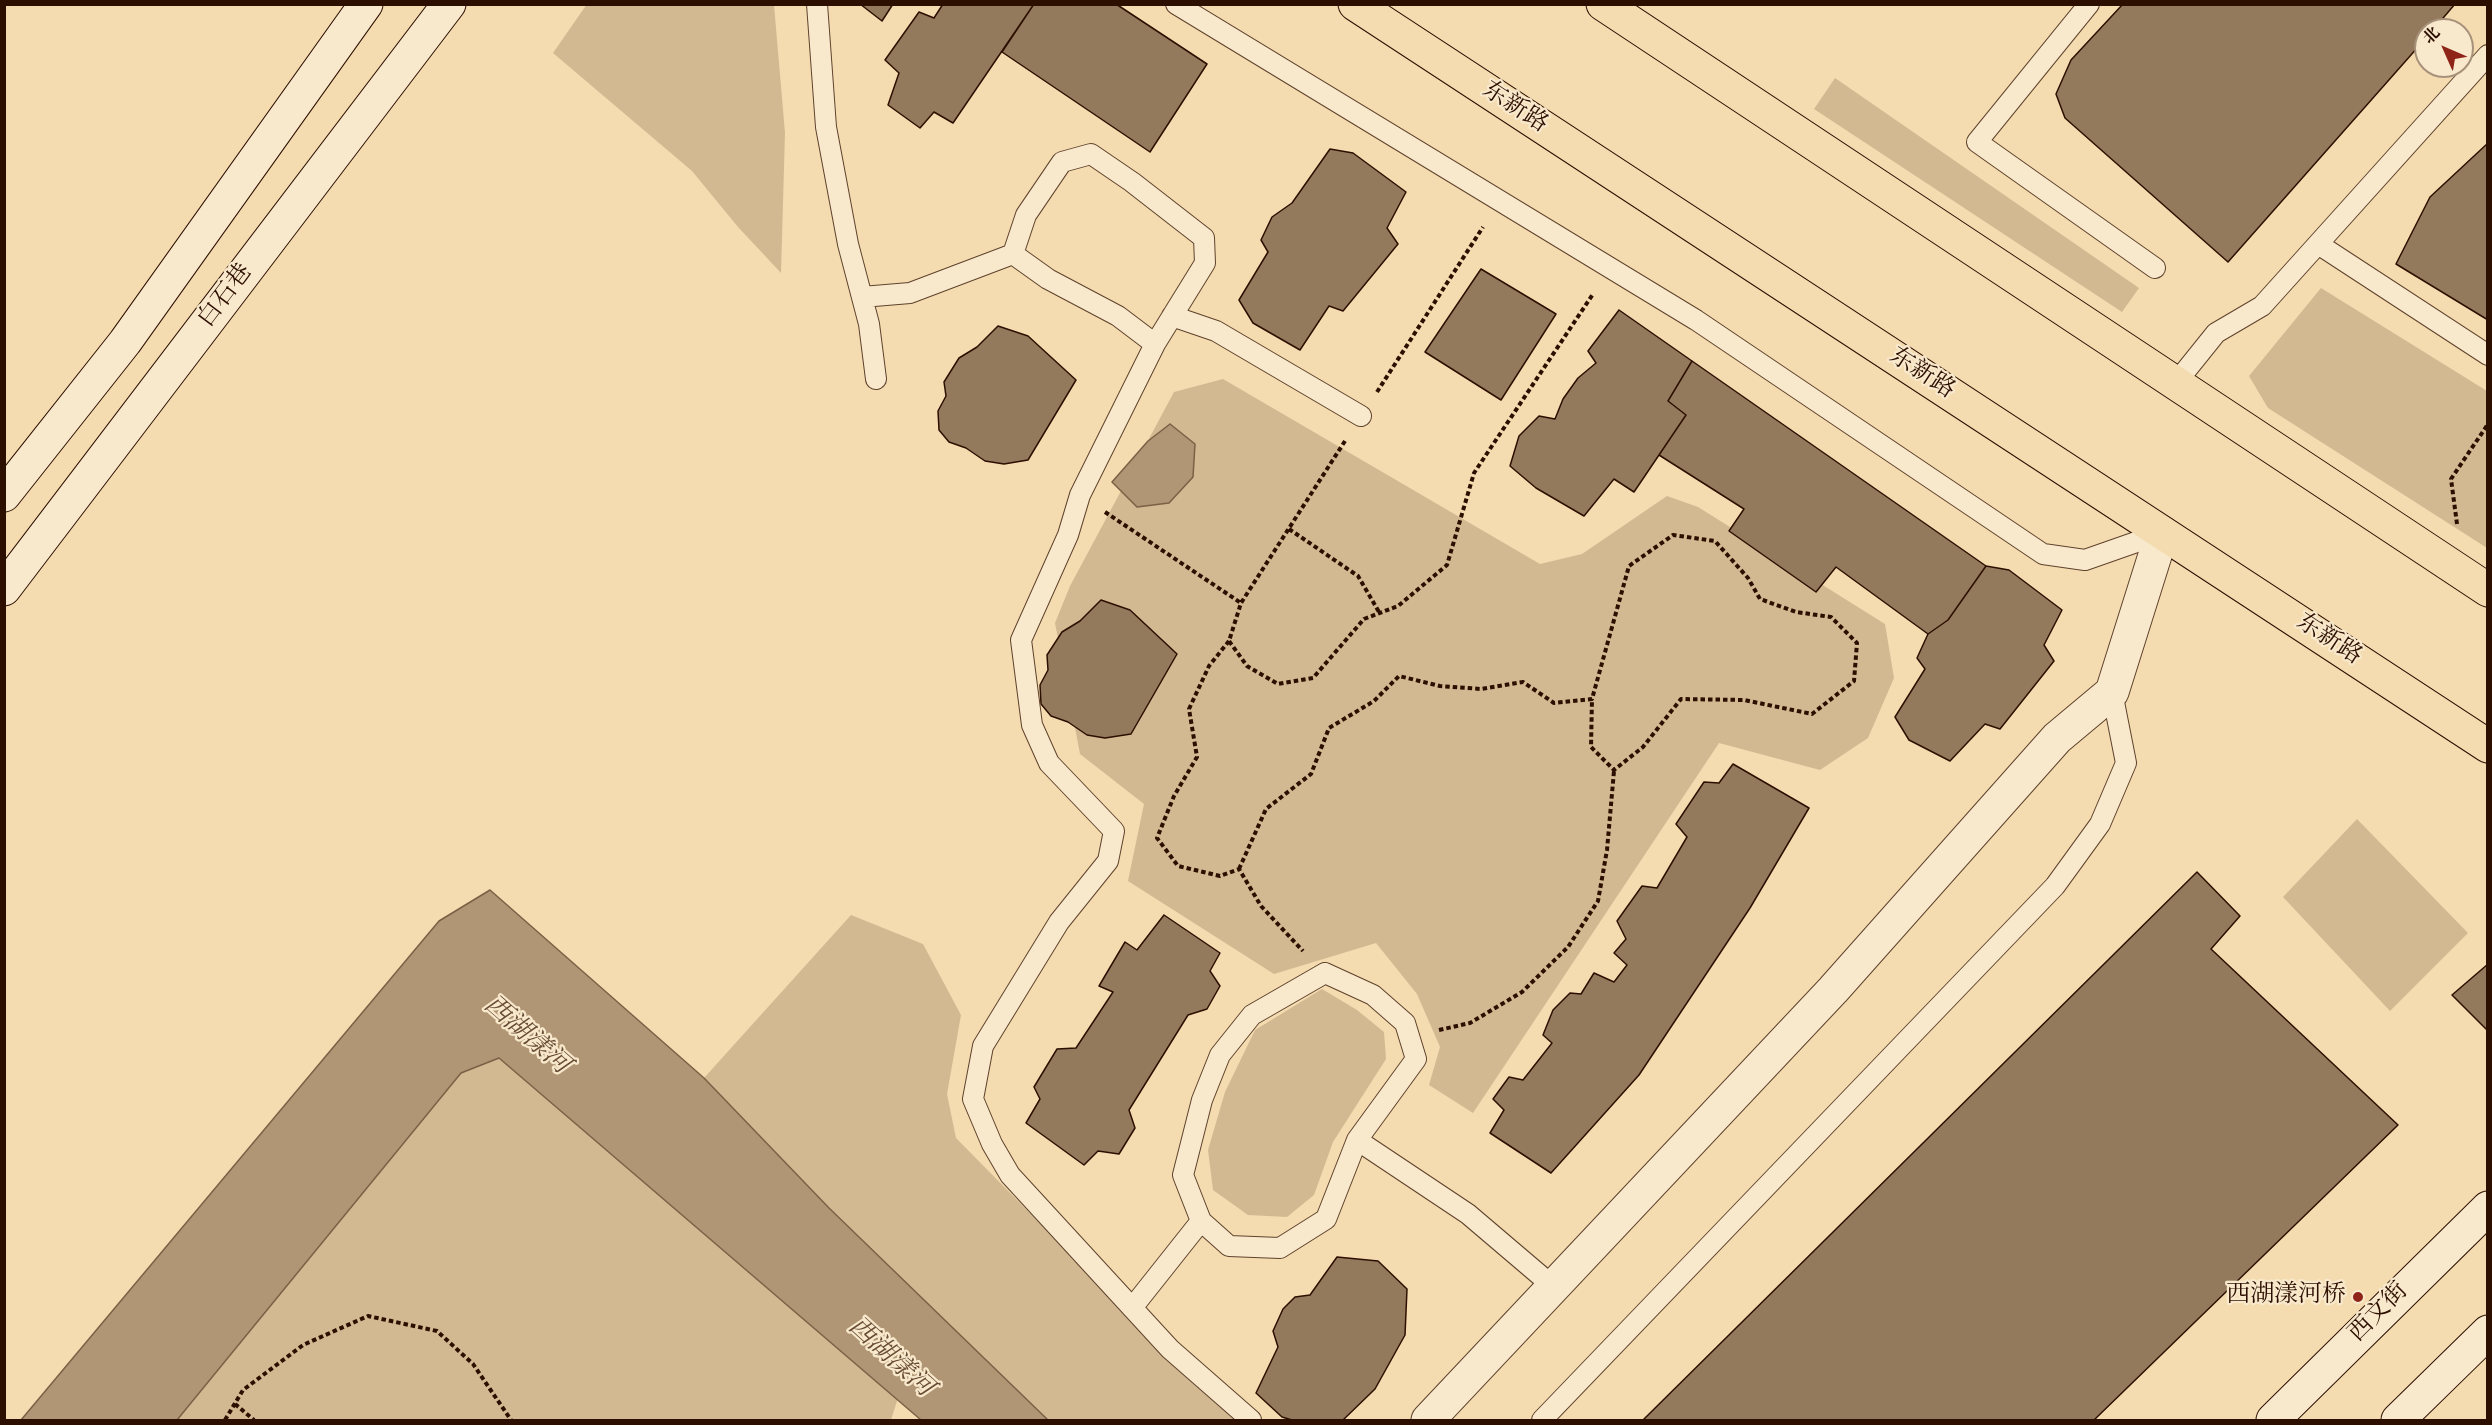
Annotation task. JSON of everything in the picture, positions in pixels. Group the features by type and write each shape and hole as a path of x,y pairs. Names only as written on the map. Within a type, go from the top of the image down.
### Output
{"main road":[{"path":"4,495 125,342 366,4"},
{"name":"白石巷","path":"4,589 449,4"},
{"name":"东新路","path":"1355,4 2487,746"},
{"path":"1603,4 2476,583"},
{"path":"1428,1420 1833,990 2057,738 2112,692 2162,533"},
{"name":"西文街","path":"2273,1420 2487,1208"},
{"path":"2398,1420 2487,1332"}],"lane":[{"path":"817,4 826,127 848,244 869,324 876,379"},
{"path":"1176,4 1696,320 2043,554 2085,560 2162,533"},
{"path":"2089,4 1977,142 2155,268"},
{"path":"2175,384 2216,333 2262,306 2487,55"},
{"path":"1013,254 1026,215 1062,162 1091,154 1132,182 1204,238 1205,263 1155,344 1080,495 1068,536 1021,640 1032,725 1049,763 1114,831 1108,861 1059,922 983,1046 973,1099 992,1144 1010,1175 1170,1349 1251,1420"},
{"path":"2318,244 2487,355"},
{"path":"862,297 910,292 1013,254"},
{"path":"1013,254 1048,279 1118,316 1155,344"},
{"path":"1172,316 1216,331 1361,416"},
{"path":"1542,1420 2055,886 2100,824 2126,763 2112,692"},
{"path":"1325,973 1373,995 1405,1023 1409,1036 1416,1059 1357,1140 1326,1219 1280,1248 1229,1246 1201,1221 1183,1175 1202,1100 1220,1055 1252,1016 1325,973"},
{"path":"1357,1140 1468,1214 1554,1288"},
{"path":"1132,1308 1201,1221"}],"path":[{"path":"1500,201 1241,603 1229,641 1209,666 1189,709 1197,758 1174,796 1157,838 1178,867 1220,876 1239,869 1266,809 1311,774 1329,728 1374,701 1399,676 1440,686 1481,689 1523,682 1554,703 1592,699"},
{"path":"1229,641 1247,666 1278,684 1313,678 1364,619 1398,606 1447,564 1474,473 1610,268"},
{"path":"2476,583 2451,479 2487,424"},
{"path":"1080,495 1241,603"},
{"path":"1289,529 1358,576 1379,613"},
{"path":"1409,1036 1470,1023 1522,992 1568,947 1598,901 1608,850 1614,770 1643,747 1681,699 1744,700 1812,714 1854,681 1857,643 1832,617 1796,612 1760,599 1748,578 1715,542 1673,536 1629,566 1592,699 1591,747 1614,770"},
{"path":"1239,869 1261,906 1325,973"},
{"path":"225,1420 243,1390 303,1345 368,1316 437,1331 473,1364 511,1420"},
{"path":"235,1404 254,1420"}],"shaded area":[{"path":"587,4 774,5 785,133 781,273 738,227 692,171 553,53"},
{"path":"1835,78 2139,288 2122,312 1814,109"},
{"path":"2321,288 2487,391 2487,548 2268,408 2249,376"},
{"path":"1223,379 1540,564 1582,554 1667,496 1698,507 1885,624 1894,678 1868,738 1820,770 1719,743 1473,1113 1429,1085 1440,1047 1417,994 1376,943 1274,974 1128,881 1144,804 1080,754 1055,623 1070,586 1174,392"},
{"path":"2357,819 2468,933 2390,1011 2283,897"},
{"path":"851,915 923,944 961,1015 947,1094 956,1138 1234,1420 1048,1420 829,1208 704,1078"},
{"path":"1322,989 1357,1010 1384,1032 1386,1059 1333,1142 1314,1195 1287,1217 1248,1215 1213,1190 1208,1150 1225,1092 1255,1030"},
{"path":"499,1058 898,1398 891,1420 177,1420 461,1073"}],"water":[{"path":"1170,424 1195,444 1193,477 1169,503 1137,507 1112,482 1148,441"},
{"name":"西湖漾河","path":"490,890 704,1078 829,1208 1048,1420 921,1420 499,1058 461,1073 177,1420 21,1420 439,921"}],"building":[{"path":"860,4 893,4 882,21"},
{"path":"943,4 1034,4 953,123 934,112 920,128 888,105 899,73 885,60 919,12 934,18"},
{"path":"1034,4 1116,4 1207,64 1150,152 1002,52"},
{"path":"2123,4 2455,4 2443,18 2414,18 2414,52 2228,262 2065,118 2056,94 2071,60"},
{"path":"2488,143 2488,320 2396,264 2430,197"},
{"path":"1330,149 1353,153 1406,192 1387,228 1398,244 1343,311 1329,306 1300,350 1253,323 1239,300 1268,252 1261,240 1272,217 1292,203"},
{"path":"1481,269 1556,314 1501,400 1425,352"},
{"path":"1619,310 1692,361 1668,401 1686,415 1634,492 1614,479 1584,516 1536,488 1510,466 1519,436 1539,416 1555,419 1563,399 1578,378 1596,363 1588,351"},
{"path":"998,326 1028,336 1076,380 1028,460 1004,464 985,461 966,448 949,442 939,430 938,411 946,396 944,382 959,358 977,347"},
{"path":"1692,361 1986,566 1948,620 1928,634 1836,567 1816,592 1729,531 1744,509 1659,455 1686,415 1668,401"},
{"path":"1986,566 2009,570 2062,610 2044,645 2054,661 2000,729 1985,724 1950,761 1909,740 1895,717 1925,669 1917,658 1928,634 1948,620"},
{"path":"1101,600 1130,610 1177,654 1131,734 1105,738 1087,735 1068,722 1051,716 1041,704 1040,685 1048,670 1047,655 1062,632 1080,621"},
{"path":"1733,764 1809,808 1750,908 1639,1075 1551,1173 1490,1133 1504,1110 1493,1099 1509,1077 1523,1080 1552,1043 1543,1035 1553,1010 1570,993 1581,994 1594,973 1614,982 1627,965 1614,953 1626,939 1617,921 1642,886 1657,888 1687,837 1676,824 1704,782 1719,783"},
{"path":"2197,872 2240,916 2211,949 2398,1125 2094,1420 1643,1420"},
{"path":"1164,915 1220,953 1210,971 1220,986 1207,1009 1188,1015 1129,1110 1135,1128 1119,1154 1098,1151 1084,1165 1026,1123 1040,1099 1034,1087 1057,1049 1076,1048 1113,992 1099,986 1125,942 1137,950"},
{"path":"2488,964 2488,1031 2452,995"},
{"path":"1337,1257 1378,1261 1407,1289 1405,1335 1375,1389 1343,1420 1292,1420 1282,1417 1256,1393 1278,1347 1273,1331 1283,1309 1295,1297 1310,1295"}],"place":[{"name":"西湖漾河桥","path":"2358,1297"}]}
